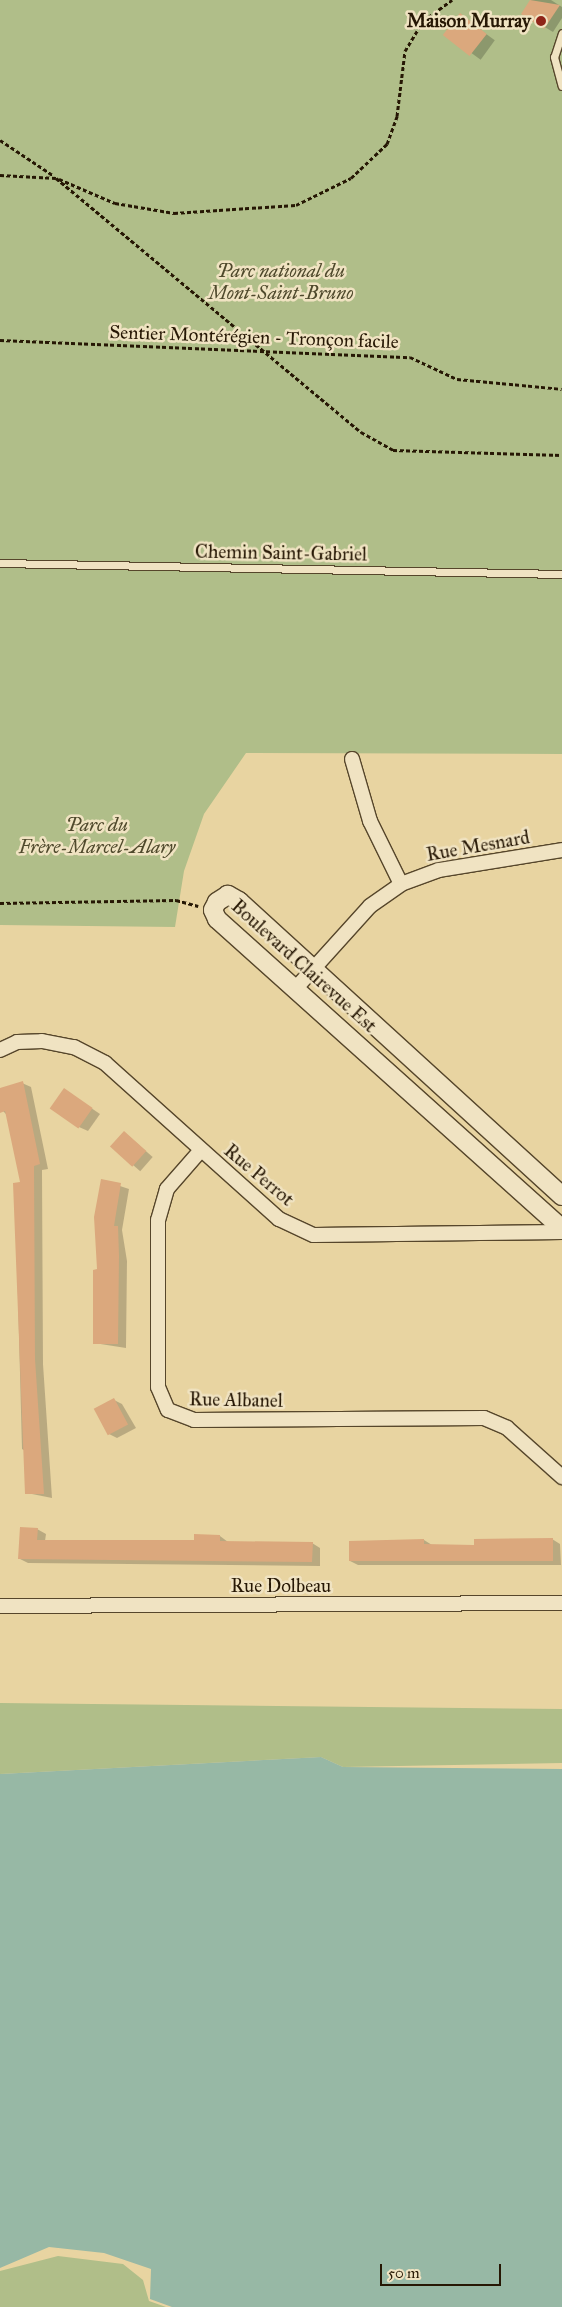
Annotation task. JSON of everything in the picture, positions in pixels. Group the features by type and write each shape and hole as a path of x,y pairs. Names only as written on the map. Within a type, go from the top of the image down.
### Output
{"street":[{"path":"352,759 370,821 401,884"},
{"name":"Rue Mesnard","path":"296,988 370,906 401,884 439,870 562,850"},
{"name":"Boulevard Clairevue Est","path":"562,1196 233,897 220,899 213,910 562,1230"},
{"name":"Rue Perrot","path":"0,1050 16,1042 42,1041 82,1051 105,1063 279,1219 314,1235 562,1230"},
{"name":"Rue Albanel","path":"201,1150 167,1189 158,1220 158,1387 168,1410 194,1420 484,1418 507,1428 562,1477"},
{"name":"Rue Dolbeau","path":"0,1606 562,1603"}],"lane":[{"path":"562,33 554,57 562,86"},
{"name":"Chemin Saint-Gabriel","path":"0,563 562,574"}],"path":[{"path":"0,176 56,178 115,203 174,213 296,205 351,178 387,144 397,116 405,51 423,21 452,0"},
{"path":"0,140 56,178 361,432 393,450 562,455"},
{"name":"Sentier Montérégien - Tronçon facile","path":"0,340 410,357 457,379 562,389"},
{"path":"0,903 176,900 213,910"}],"green space":[{"name":"Parc national du Mont-Saint-Bruno","path":"0,0 562,0 562,754 246,753 204,814 184,871 175,927 0,925"},
{"path":"0,1703 562,1709 562,1763 343,1767 321,1757 0,1774"},
{"path":"58,2256 123,2264 143,2280 149,2301 166,2307 0,2307 0,2271"}],"shaded area":[{"path":"321,1757 343,1767 562,1769 562,2307 172,2307 150,2299 151,2269 104,2253 49,2247 0,2268 0,1774"}],"building":[{"name":"Maison Murray","path":"530,0 560,5 544,29 521,14"},
{"path":"460,13 487,34 470,56 443,35"},
{"path":"23,1081 40,1164 34,1166 35,1359 44,1494 25,1494 13,1183 20,1182 5,1111 0,1113 0,1088"},
{"path":"64,1088 93,1108 78,1129 50,1108"},
{"path":"124,1131 146,1151 132,1167 110,1147"},
{"path":"101,1179 121,1183 114,1226 118,1226 118,1344 93,1344 93,1270 97,1269 94,1217"},
{"path":"114,1398 128,1424 108,1435 94,1409"},
{"path":"20,1527 38,1528 37,1540 194,1540 194,1534 220,1535 220,1541 313,1542 312,1562 18,1559"},
{"path":"553,1538 553,1561 349,1561 349,1541 424,1539 424,1544 474,1545 474,1539"}],"place":[{"name":"Maison Murray","path":"541,21"}],"park label":[{"name":"Parc du Frère-Marcel-Alary","path":"97,836"}]}
